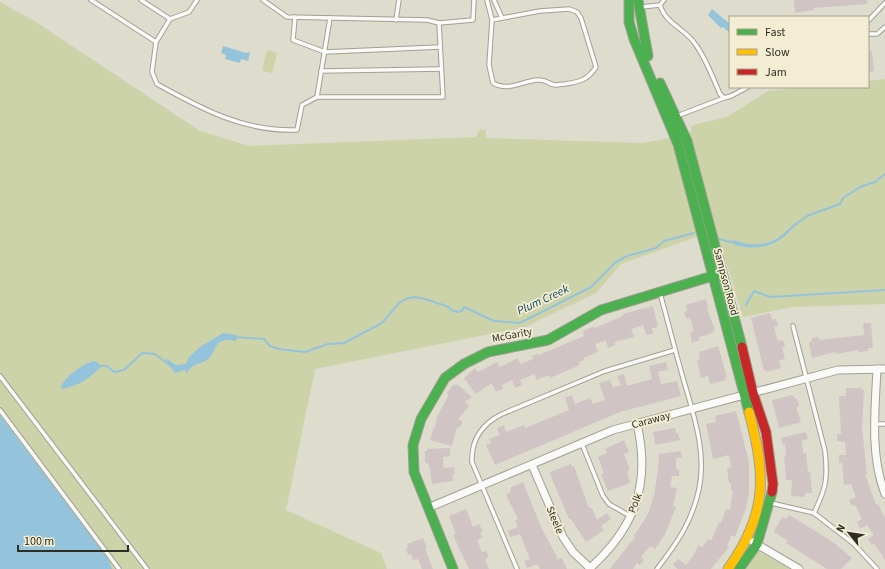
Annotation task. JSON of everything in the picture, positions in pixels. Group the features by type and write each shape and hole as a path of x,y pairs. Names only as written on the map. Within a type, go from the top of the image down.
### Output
{"street":[{"name":"Sampson Road","path":"629,0 629,22 634,39 678,144 712,277 759,449 762,475 760,502 754,525 748,539 741,552 728,569"},
{"name":"Sampson Road","path":"638,3 646,51 687,141 721,273 733,310 753,393 766,432 773,484 770,503 767,517 757,544 739,569"},
{"name":"McGarity","path":"453,569 414,472 413,445 421,419 445,378 464,364 488,352 548,340 601,310 721,273"},
{"path":"877,369 875,424 877,469 885,494"},
{"name":"Caraway","path":"428,508 613,430 838,370 885,369"},
{"name":"Polk","path":"590,569 610,546 630,516 640,493 643,466 641,440 637,424"},
{"name":"Steele","path":"532,465 562,537 573,552 590,569"},
{"path":"748,539 799,569"}],"lane":[{"path":"91,0 156,42"},
{"path":"141,0 170,19"},
{"path":"197,0 188,12 170,19 156,42 152,72 156,84 198,107 242,124 283,130 297,130 302,105 317,97 442,97 439,23"},
{"path":"263,0 288,17 427,20 439,23 473,20 474,0"},
{"path":"396,20 399,0"},
{"path":"660,5 664,0"},
{"path":"492,20 540,11 569,9 577,12 582,18 596,67 588,78 578,82 555,85 545,80 536,80 525,84 499,87 493,83 490,77 489,50 492,20 487,2 495,1 502,18"},
{"path":"638,3 660,5"},
{"path":"869,20 885,3"},
{"path":"660,5 662,13 667,19 680,28 699,49 720,94 724,98"},
{"path":"295,17 293,40 324,52 440,47"},
{"path":"317,97 330,18"},
{"path":"869,34 877,34 885,27"},
{"path":"321,72 441,69"},
{"path":"676,117 731,96 746,88"},
{"path":"657,569 681,537 699,488 700,460 698,430 660,292"},
{"path":"793,326 825,451 827,472 824,491 814,513"},
{"path":"516,569 481,486 472,455 477,436 487,422 502,414 605,371 675,350"},
{"path":"0,376 147,569"},
{"path":"0,410 119,569"},
{"path":"875,424 885,424"},
{"path":"582,444 603,496 609,504 630,516"},
{"path":"770,503 814,513 854,544 877,569"}],"green space":[{"path":"0,2 36,22 200,131 249,146 476,137 480,129 486,130 486,138 643,143 665,139 692,131 691,127 696,124 727,117 768,91 796,88 869,88 869,81 885,79 885,304 792,307 743,317 716,230 621,264 596,293 525,327 315,369 286,510 381,553 387,569 0,569"},
{"path":"267,50 277,53 272,73 262,71"},
{"path":"758,551 790,569 741,569"}],"water":[{"path":"712,9 729,23 729,32 723,27 721,28 708,15"},
{"path":"223,46 246,53 250,52 248,61 241,59 240,63 225,59 226,55 221,53"},
{"path":"797,222 798,224 775,243 762,247 741,247 735,245 733,240 752,244 771,242"},
{"path":"223,333 237,335 237,339 235,341 228,340 219,343 207,360 191,367 187,373 185,370 175,373 165,358 176,365 186,364 189,357 200,347"},
{"path":"95,361 102,366 92,375 75,385 63,389 61,388 65,380 75,371 86,364"},
{"path":"0,415 108,559 112,569 0,569"}],"building":[{"path":"794,0 867,0 867,4 813,8 814,10 795,13"},
{"path":"872,51 874,71 869,72 869,52"},
{"path":"706,299 707,309 715,330 710,334 699,337 700,340 692,343 690,332 694,331 690,318 686,319 684,312 687,311 686,305"},
{"path":"653,306 658,327 652,328 653,334 646,335 643,325 631,329 634,337 614,342 615,345 608,348 606,340 595,344 598,352 584,358 584,360 579,362 580,365 550,378 549,375 537,380 534,374 520,380 522,385 515,388 512,380 502,385 503,389 496,392 492,383 476,394 464,378 475,368 478,372 497,362 500,367 518,358 520,364 533,359 532,356 539,355 584,336 583,331 594,326 595,328 623,316 623,314"},
{"path":"770,313 772,320 776,319 778,326 774,327 778,341 783,340 785,347 782,347 785,359 779,360 781,368 766,372 766,370 764,371 751,318"},
{"path":"863,323 871,323 873,348 868,348 868,351 858,352 858,350 836,354 835,352 812,358 809,342 812,341 812,338 819,337 819,340 864,335"},
{"path":"718,346 727,377 725,378 726,380 710,384 708,376 701,378 697,360 700,359 699,352"},
{"path":"666,362 668,370 658,372 661,384 677,381 681,396 620,412 495,465 486,445 491,443 489,439 500,435 497,428 504,425 506,432 524,425 525,428 569,410 565,398 572,395 575,404 590,398 593,404 605,400 599,383 610,380 613,388 621,385 617,376 624,374 627,386 652,379 649,366"},
{"path":"454,384 456,386 457,384 472,397 465,402 469,406 458,419 463,422 459,428 457,427 452,446 430,440 434,427 435,428 437,417 449,394 447,393"},
{"path":"846,388 862,388 862,390 864,390 862,427 867,474 865,474 876,505 878,504 885,518 885,560 874,543 872,545 868,539 874,535 867,525 860,529 857,522 862,519 855,505 852,506 849,500 856,497 851,484 844,485 842,463 839,463 839,455 846,455 845,442 837,441 837,434 841,434 839,396 846,396"},
{"path":"793,395 795,399 797,399 799,406 796,407 801,422 779,428 772,400"},
{"path":"736,411 749,462 749,493 746,508 735,537 732,535 727,546 729,547 711,569 678,569 673,565 678,559 686,565 696,552 695,551 699,545 702,548 708,539 711,541 719,522 721,523 726,509 730,510 733,490 731,490 731,483 729,483 727,468 731,467 729,455 713,459 706,424 716,422 715,416"},
{"path":"675,428 680,440 655,445 653,432"},
{"path":"806,432 808,439 802,441 803,453 806,453 812,493 805,493 805,497 791,496 792,480 786,480 784,456 786,456 785,444 783,445 781,438"},
{"path":"624,440 629,452 624,454 630,470 627,472 630,483 608,491 601,474 604,473 598,457 607,453 605,449"},
{"path":"450,448 450,456 443,457 443,468 454,467 455,474 452,475 453,481 432,484 429,464 425,462 425,451 427,451 427,449"},
{"path":"681,451 682,458 676,458 676,469 679,469 679,476 672,476 670,487 677,488 673,506 676,507 665,534 655,549 650,546 641,557 644,560 640,565 637,563 633,569 610,569 635,537 634,536 648,514 654,496 659,454"},
{"path":"571,464 572,467 574,466 588,506 592,508 597,520 607,513 611,519 601,526 604,530 586,542 571,519 569,519 550,474 550,472"},
{"path":"523,482 542,529 558,559 562,558 567,569 540,569 538,564 527,568 524,561 530,559 520,534 510,537 508,531 518,527 515,520 518,519 506,495 511,492 510,488"},
{"path":"466,509 473,527 479,524 483,531 480,532 482,538 477,540 482,552 486,551 489,557 485,559 489,569 469,569 453,535 456,534 449,516"},
{"path":"789,515 833,542 852,558 841,569 827,569 786,543 788,541 774,532 782,517 786,519"},
{"path":"423,538 427,548 425,549 433,569 422,569 418,559 413,560 411,554 408,555 406,549 408,548 407,544"}],"waterway":[{"name":"Plum Creek","path":"796,224 807,216 840,204 843,198 860,187 875,182 885,174"},
{"name":"Plum Creek","path":"236,337 264,339 270,346 279,349 305,352 328,344 344,343 382,323 399,303 414,297 449,307 451,310 457,312 462,311 464,307 494,321 520,323 591,287 616,262 627,256 656,248 664,241 694,233"},
{"name":"Plum Creek","path":"719,239 735,243"},
{"path":"746,305 754,291 770,297 885,290"},
{"name":"Plum Creek","path":"100,366 107,366 114,372 124,370 142,353 155,354 172,367"}],"traffic: fast":[{"path":"629,0 629,22 634,39 678,144 749,412"},
{"path":"638,0 648,56"},
{"path":"660,83 687,141 742,347"},
{"path":"453,569 414,472 413,445 421,419 445,378 464,364 488,352 548,340 601,310 719,274"},
{"path":"739,569 757,544 772,492"}],"traffic: slow":[{"path":"728,569 751,530 757,512 760,494 759,456 749,412"}],"traffic: jam":[{"path":"742,347 753,393 766,432 773,484 772,492"}]}
